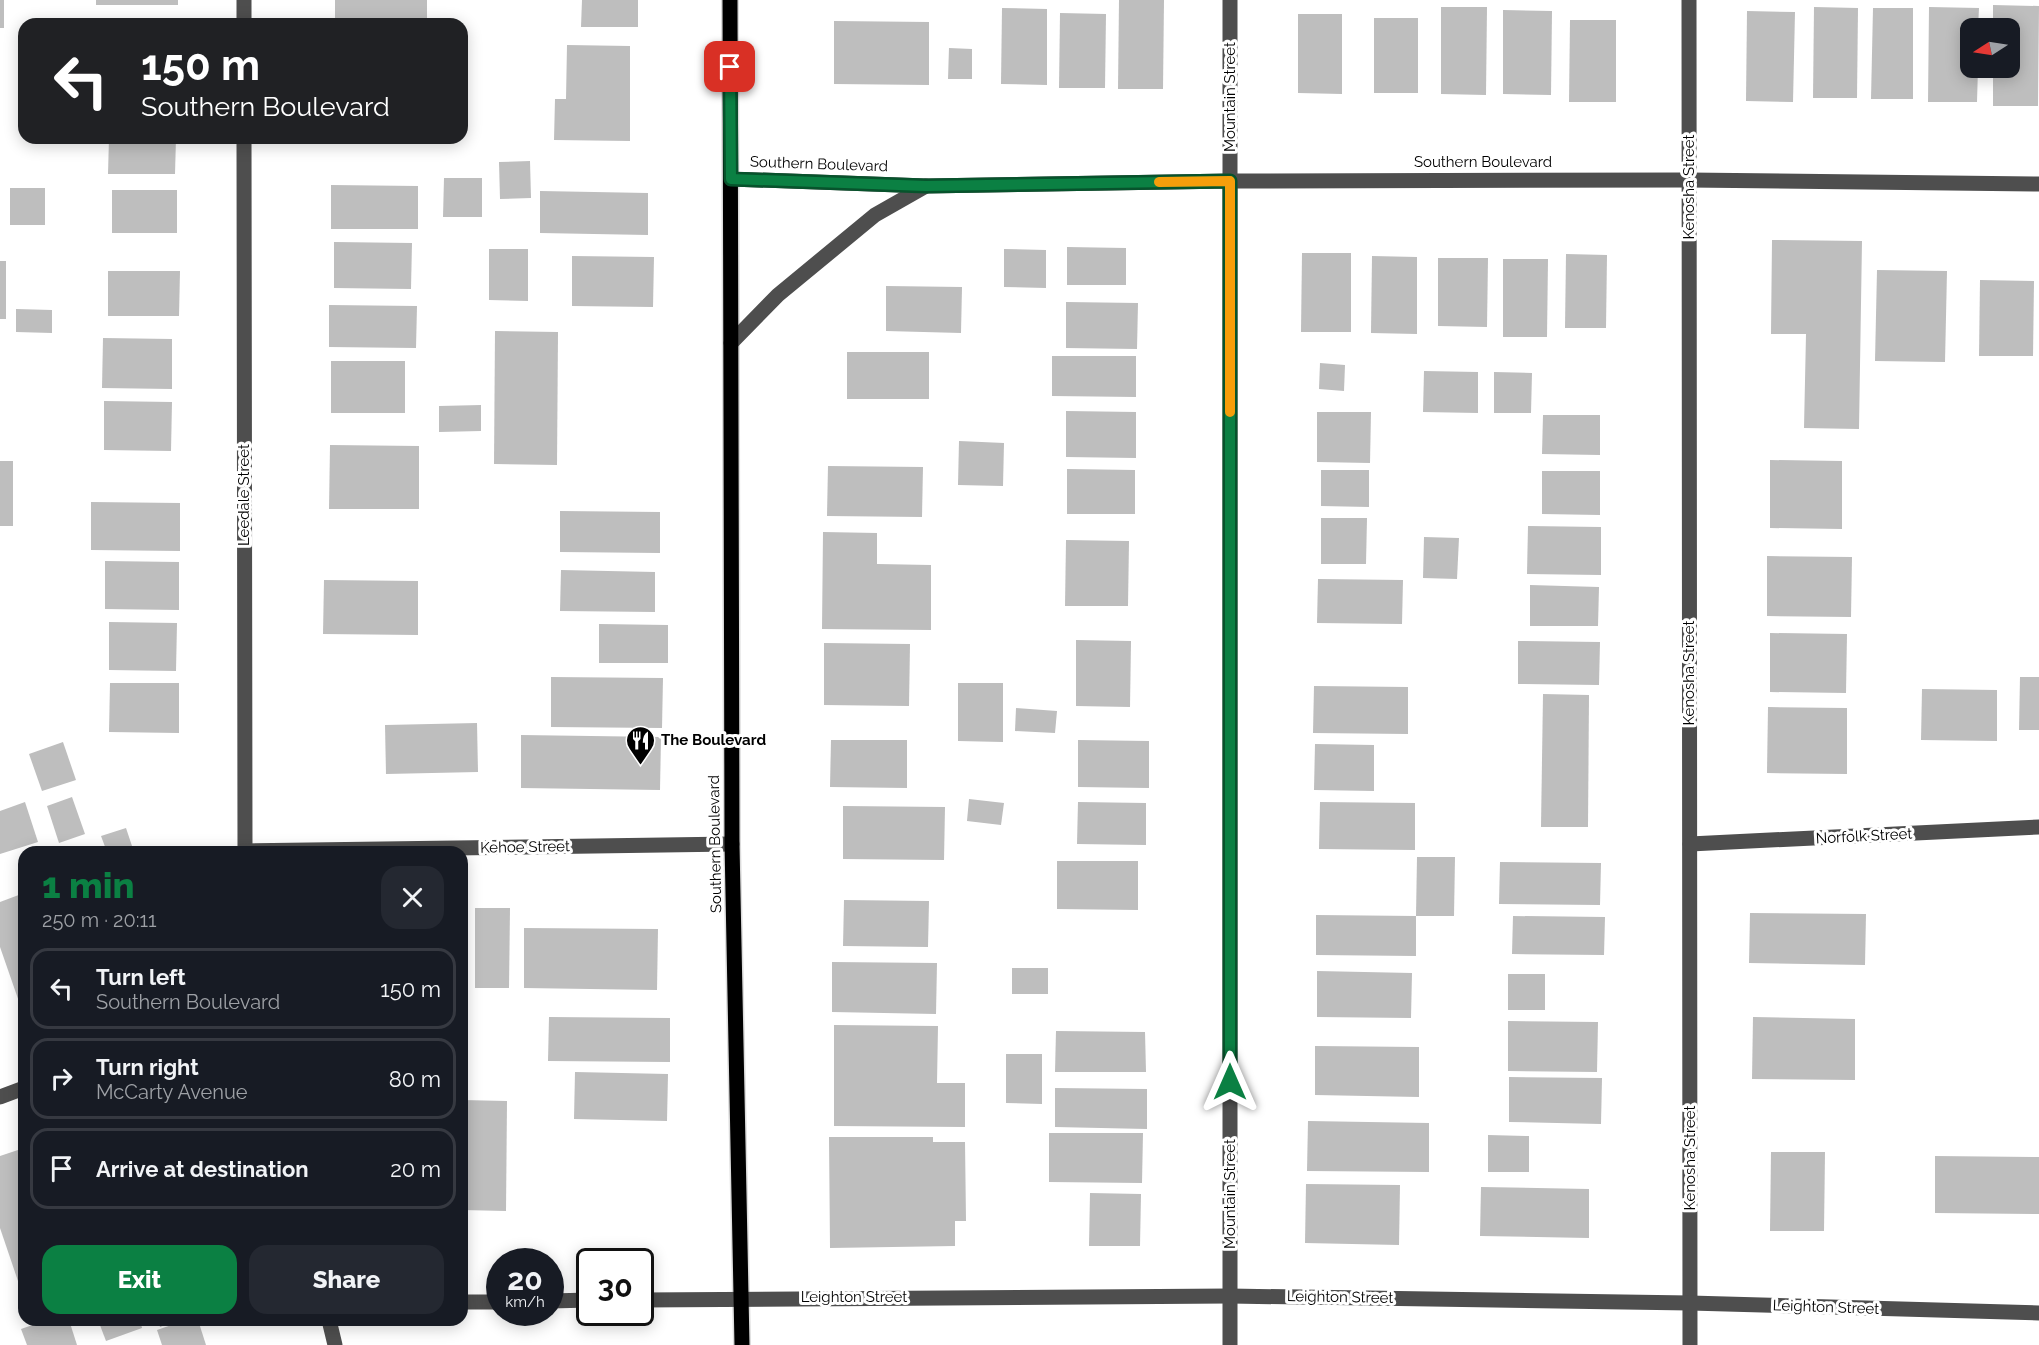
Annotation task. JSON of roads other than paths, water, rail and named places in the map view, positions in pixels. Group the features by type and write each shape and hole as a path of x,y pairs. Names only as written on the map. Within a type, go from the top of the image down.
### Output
{"main road":[{"path":"730,0 731,179"},
{"name":"Southern Boulevard","path":"731,179 732,844 742,1345"}],"street":[{"path":"244,0 244,18"},
{"name":"Mountain Street","path":"1230,0 1230,1345"},
{"name":"Kenosha Street","path":"1689,0 1690,1345"},
{"name":"Leedale Street","path":"244,144 245,846"},
{"name":"Southern Boulevard","path":"731,179 926,186 1230,181 1689,180 2039,184"},
{"name":"Southern Boulevard","path":"731,343 778,295 875,215 926,186"},
{"name":"Norfolk Street","path":"1689,844 2039,827"},
{"name":"Kehoe Street","path":"468,848 732,844"},
{"path":"0,1097 18,1090"},
{"name":"Leighton Street","path":"654,1300 1230,1296 2039,1313"},
{"path":"468,1302 486,1302"},
{"path":"330,1326 335,1345"}],"place":[{"name":"The Boulevard","path":"640,766"}]}
